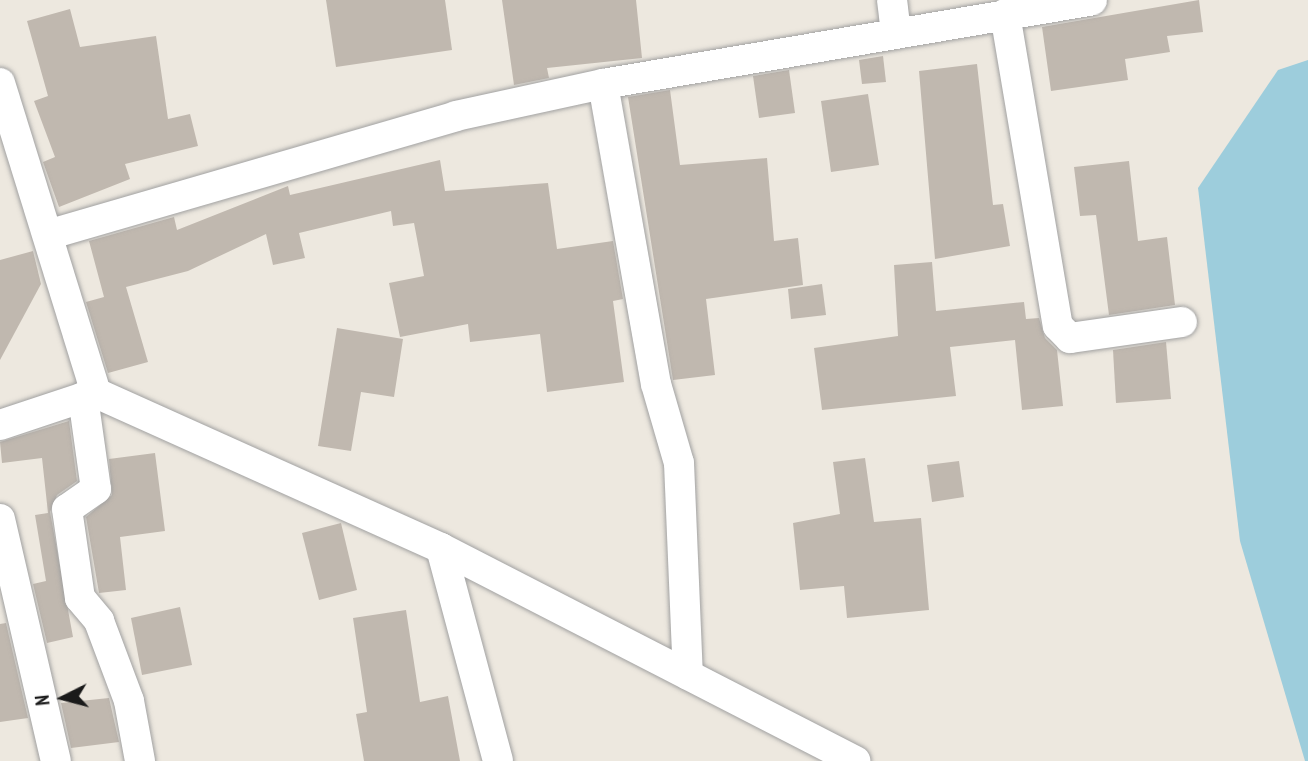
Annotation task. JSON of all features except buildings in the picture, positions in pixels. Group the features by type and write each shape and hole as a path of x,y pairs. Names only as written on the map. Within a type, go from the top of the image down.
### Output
{"street":[{"path":"892,0 895,32"},
{"path":"51,234 456,116 603,84 1092,0"},
{"path":"1005,15 1058,326 1070,338 1182,322"},
{"path":"0,83 51,234 90,395 96,489 66,509 79,598 99,621 129,701 141,761"},
{"path":"603,84 656,384 679,463 688,675"},
{"path":"0,425 90,395 441,548 855,761"},
{"path":"0,519 56,761"},
{"path":"441,548 498,761"}],"water":[{"path":"1308,60 1308,761 1305,761 1240,541 1198,188 1278,70"}]}
